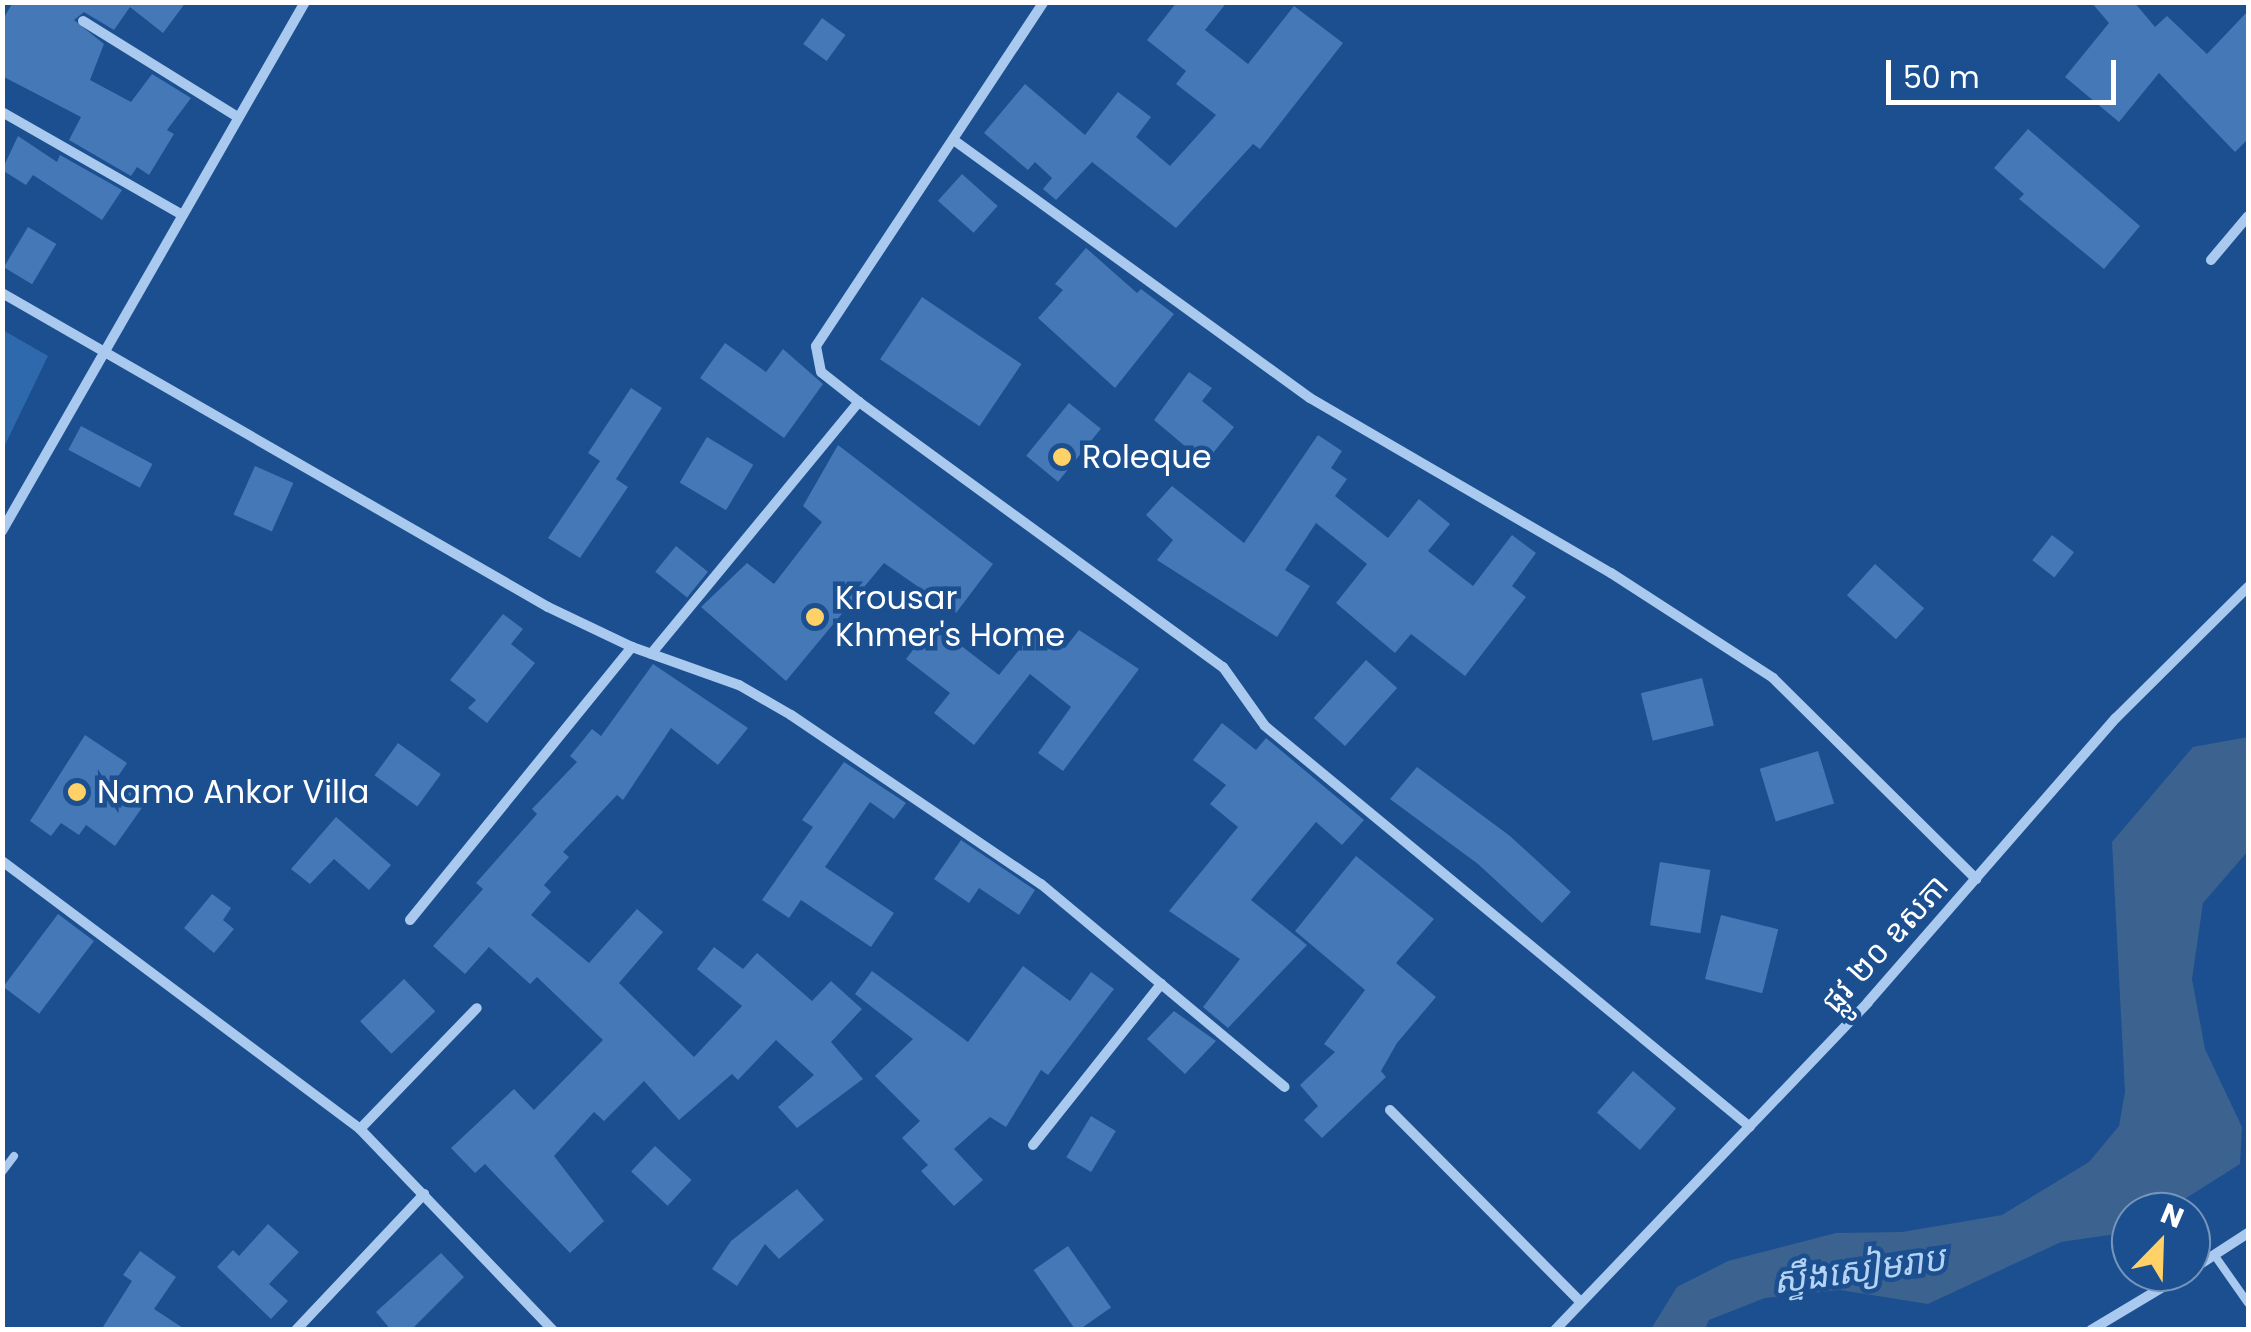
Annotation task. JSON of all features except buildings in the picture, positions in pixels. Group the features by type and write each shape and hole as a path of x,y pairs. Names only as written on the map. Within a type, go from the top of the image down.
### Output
{"street":[{"path":"2,530 101,350 305,2"},
{"path":"1044,2 956,141 816,346 821,372 1222,668 1264,726 1750,1127"},
{"path":"84,21 238,116"},
{"path":"2,112 181,214"},
{"path":"956,141 1310,398 1611,573 1773,678 1976,879"},
{"path":"2211,260 2248,216"},
{"path":"2,293 548,607 632,647 739,685 805,724 1041,884 1285,1087"},
{"path":"651,654 858,402"},
{"name":"ផ្លូវ ២០ ឧសភា","path":"1555,1330 1750,1127 1976,879 2116,718 2248,587"},
{"path":"410,920 632,647"},
{"path":"2,861 360,1130 554,1330"},
{"path":"1033,1145 1161,984"},
{"path":"360,1130 478,1008"},
{"path":"1390,1110 1580,1301"},
{"path":"296,1330 424,1194"},
{"path":"2211,1258 2248,1233"},
{"path":"2090,1330 2154,1292"}],"lane":[{"path":"2,1172 14,1156"},
{"path":"2215,1256 2248,1302"}],"shaded area":[{"path":"3,330 48,356 3,449"}],"water":[{"name":"ស្ទឹងសៀមរាប","path":"2248,737 2248,851 2203,903 2192,979 2205,1049 2242,1127 2240,1164 2196,1192 2111,1192 2111,1235 2061,1242 1928,1304 1840,1290 1765,1298 1709,1320 1705,1329 1651,1329 1677,1287 1728,1261 1836,1233 1902,1232 2002,1215 2089,1162 2119,1126 2125,1092 2112,842 2193,747"}],"place":[{"name":"Roleque","path":"1062,457"},
{"name":"Krousar Khmer's Home","path":"815,617"},
{"name":"Namo Ankor Villa","path":"77,792"}]}
